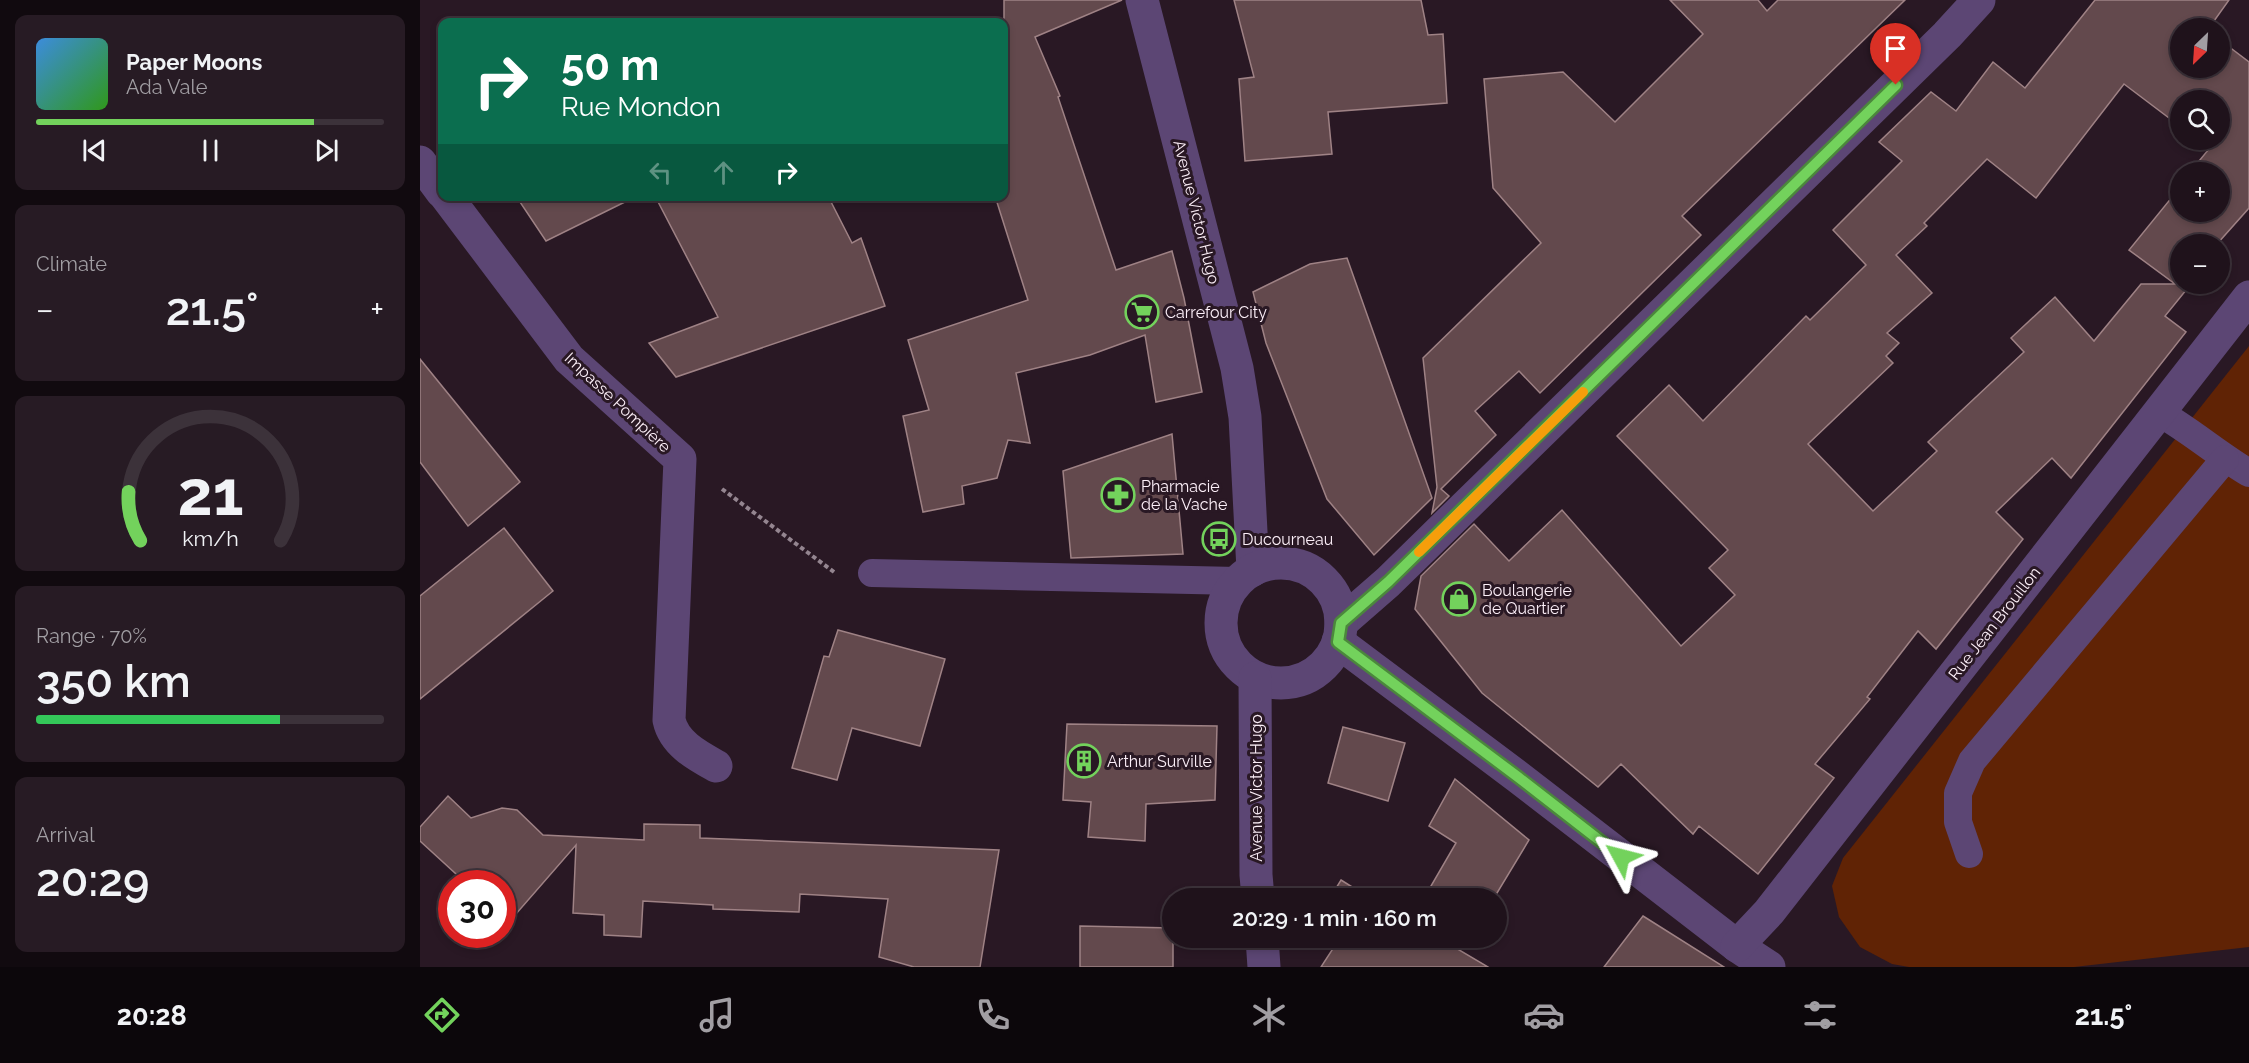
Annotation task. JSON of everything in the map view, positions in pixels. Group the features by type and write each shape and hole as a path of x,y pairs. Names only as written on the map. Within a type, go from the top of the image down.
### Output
{"street":[{"name":"Avenue Victor Hugo","path":"1142,0 1237,368 1245,417 1245,575"},
{"path":"1769,967 1737,946 1518,777 1339,633 1337,603 1327,585 1312,572 1293,565 1273,564 1245,575 1227,597 1221,615 1221,634 1228,652 1239,667 1255,678 1274,683 1295,681 1313,674 1328,660 1339,633 1414,557 1947,35 1979,0"},
{"path":"420,162 438,187"},
{"name":"Impasse Pompière","path":"450,201 568,359 680,459 669,720 672,732 693,753 716,766"},
{"name":"Rue Jean Brouillon","path":"1737,946 1769,912 2249,297"},
{"name":"Avenue Victor Hugo","path":"1255,678 1257,888"},
{"path":"1263,948 1264,967"}],"lane":[{"path":"2158,412 2186,428 2225,459 2249,473"},
{"path":"1969,854 1958,822 1958,793 1972,761 2225,459"},
{"path":"872,573 1245,575"}],"path":[{"path":"680,459 833,572 872,573"}],"shaded area":[{"path":"2249,346 2249,947 2074,967 1909,967 1892,964 1860,947 1839,917 1832,886 1843,858"}],"building":[{"path":"1004,0 1122,0 1035,37 1060,96 1058,97 1116,270 1172,251 1184,298 1202,392 1156,402 1145,335 1090,355 1016,373 1030,443 1008,440 997,478 962,486 964,504 923,512 903,416 929,410 908,340 1028,300 997,201 1008,201 1008,18 1004,18"},
{"path":"1234,0 1421,0 1428,35 1443,34 1447,103 1328,112 1332,154 1245,161 1239,79 1254,77"},
{"path":"1670,0 1758,0 1767,11 1778,0 1905,0 1682,216 1701,235 1540,393 1519,371 1475,411 1496,435 1441,489 1449,496 1432,513 1437,487 1423,358 1541,243 1493,188 1484,79 1563,72 1615,122 1703,34"},
{"path":"2095,0 2229,0 2216,18 2170,18 2170,78 2230,78 2230,48 2249,62 2249,208 2226,234 2170,234 2170,280 2129,250 2170,200 2170,222 2230,222 2230,162 2198,162 2208,150 2230,150 2230,90 2170,90 2170,119 2124,84 2036,198 1987,159 1924,223 1927,226 1896,255 1932,293 1887,333 1899,343 1886,356 1893,363 1808,444 1873,511 1937,451 1928,442 2024,352 2011,338 2055,297 2094,341 2141,284 2170,284 2170,294 2183,294 2165,316 2186,332 2071,478 2052,458 1996,512 2023,539 1936,649 1918,631 1867,697 1870,699 1815,764 1834,778 1758,874 1699,826 1693,834 1621,764 1598,787 1482,693 1415,609 1421,576 1474,524 1509,561 1562,510 1681,646 1735,595 1709,568 1728,550 1617,436 1669,385 1703,421 1806,316 1810,320 1866,265 1833,230 1902,161 1879,142 1931,92 1956,111 1993,62 2025,88"},
{"path":"519,201 627,201 546,241"},
{"path":"658,201 831,201 852,243 861,238 885,306 676,377 649,343 718,317"},
{"path":"1347,258 1432,498 1374,555 1327,499 1266,343 1253,292 1310,264"},
{"path":"420,359 520,482 468,526 420,462"},
{"name":"Pharmacie de la Vache","path":"1172,434 1183,554 1071,558 1063,471"},
{"path":"504,528 553,591 420,699 420,596"},
{"path":"838,630 945,659 920,746 852,728 837,780 792,768 824,656 829,657"},
{"path":"1067,724 1217,726 1215,800 1146,804 1145,841 1088,837 1091,802 1063,800"},
{"path":"1343,727 1405,743 1388,801 1328,783"},
{"path":"1455,779 1529,840 1500,888 1430,888 1456,843 1429,826"},
{"path":"448,796 471,818 502,808 517,810 543,835 644,840 644,824 700,825 700,838 999,850 980,967 914,967 879,957 888,899 800,894 799,912 713,909 713,905 643,901 641,937 604,935 604,915 573,913 576,845 516,914 516,870 452,870 420,841 420,827"},
{"path":"1341,880 1354,888 1336,888"},
{"path":"1643,916 1724,967 1604,967"},
{"path":"1080,926 1162,928 1162,948 1173,948 1173,967 1080,967"},
{"path":"1333,948 1456,948 1488,967 1321,967"}],"slow traffic":[{"path":"1419,552 1583,392"}],"place":[{"name":"Carrefour City","path":"1142,312"},
{"name":"Pharmacie de la Vache","path":"1118,495"},
{"name":"Ducourneau","path":"1219,539"},
{"name":"Boulangerie de Quartier","path":"1459,599"},
{"name":"Arthur Surville","path":"1084,761"}],"route":[{"path":"1621,857 1338,642 1341,623 1388,582 1896,85"}]}
